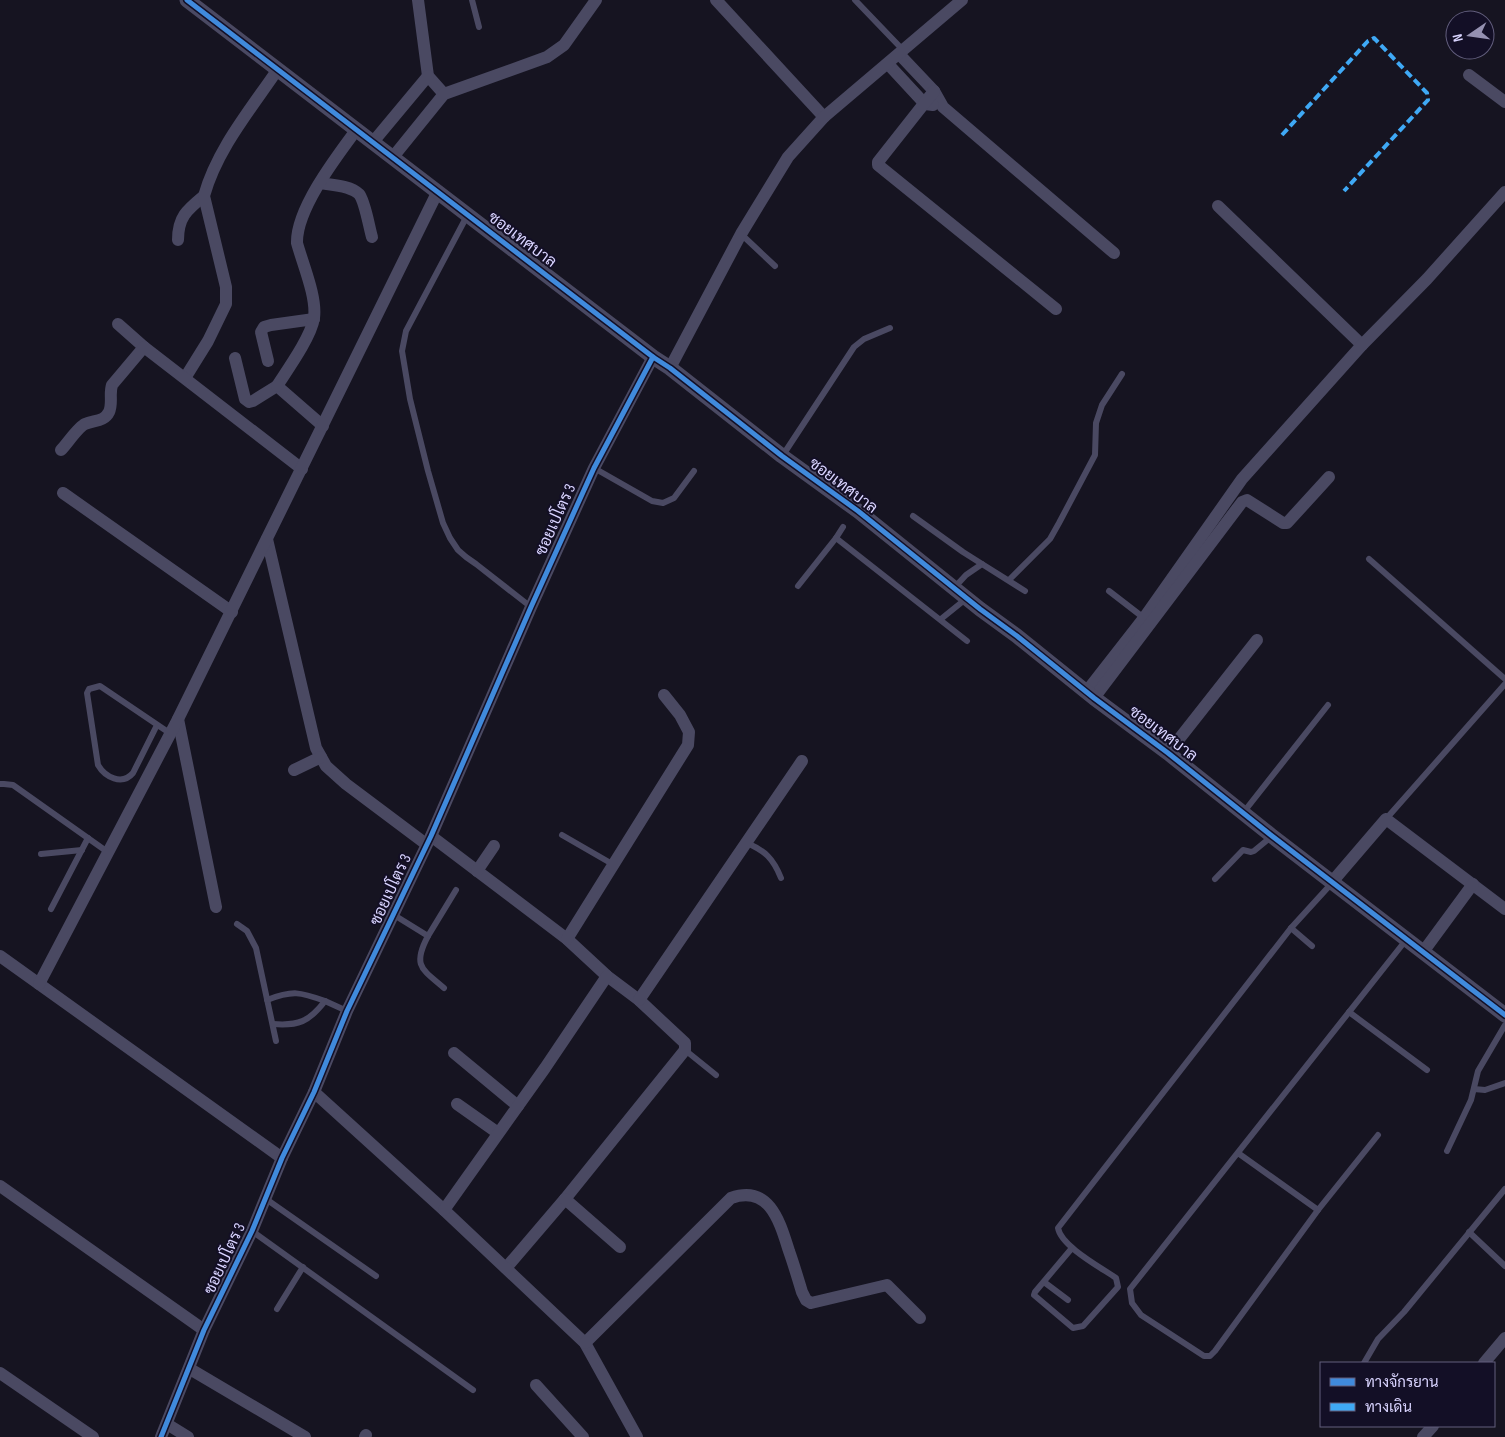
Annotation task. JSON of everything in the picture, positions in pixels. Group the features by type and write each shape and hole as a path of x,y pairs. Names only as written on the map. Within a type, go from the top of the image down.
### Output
{"street":[{"name":"ซอยเทศบาล","path":"187,0 653,357 670,368 782,456 858,511 1272,836 1505,1015"},
{"path":"418,0 428,76 444,94"},
{"path":"393,157 444,94 547,57 564,45 596,0"},
{"path":"716,0 824,117"},
{"path":"670,368 741,234 788,157 824,117 962,0"},
{"path":"901,52 934,90 943,107 1114,253"},
{"path":"888,64 924,104 943,107"},
{"path":"185,378 208,341 226,304 226,287 204,196 208,182 221,154 278,69"},
{"path":"1469,75 1505,102"},
{"path":"373,142 428,76"},
{"path":"934,90 878,162 878,165 1056,309"},
{"path":"235,358 245,399 249,402 253,401 277,386 310,331 314,319 314,305 297,243 297,233 326,170 357,129"},
{"path":"320,183 354,191 360,196 372,237"},
{"path":"39,984 171,734 438,191"},
{"path":"1090,694 1242,479 1362,345 1427,279 1505,192"},
{"path":"178,240 178,228 184,214 204,196"},
{"path":"1218,206 1362,345"},
{"path":"268,360 261,332 264,327 314,319"},
{"path":"118,324 144,347 302,469"},
{"path":"61,450 82,426 99,421 108,414 112,405 110,390 112,385 144,347"},
{"name":"ซอยเปโตร 3","path":"161,1437 190,1369 204,1330 252,1231 282,1158 314,1092 347,1011 429,840 594,468 653,357"},
{"path":"277,386 323,426"},
{"path":"1090,694 1242,502 1248,500 1283,523 1287,523 1329,477"},
{"path":"63,493 232,612"},
{"path":"267,539 316,748 326,766 346,784 477,871 567,939 607,976 640,1000 685,1042 685,1050 565,1199 506,1268"},
{"path":"1168,753 1257,640"},
{"path":"567,939 688,745 689,732 680,715 664,695"},
{"path":"178,719 216,907"},
{"path":"294,770 321,757"},
{"path":"640,1000 802,761"},
{"path":"1332,882 1386,819 1505,909"},
{"path":"477,871 494,846"},
{"path":"1423,952 1473,884"},
{"path":"0,956 282,1158"},
{"path":"444,1210 607,976"},
{"path":"454,1053 518,1106"},
{"path":"314,1092 444,1210 585,1343 637,1437"},
{"path":"457,1104 498,1133"},
{"path":"0,1186 204,1330"},
{"path":"585,1343 731,1198 745,1195 761,1200 769,1205 777,1215 804,1296 808,1302 811,1303 887,1285 920,1318"},
{"path":"565,1199 620,1247"},
{"path":"1485,1362 1505,1338"},
{"path":"190,1369 305,1437"},
{"path":"0,1373 94,1437"},
{"path":"536,1385 583,1437"},
{"path":"167,1424 188,1437"},
{"path":"1423,1437 1432,1427"}],"lane":[{"path":"472,0 479,27"},
{"path":"855,0 901,52"},
{"path":"468,214 406,332 402,351 405,373 428,471 443,523 450,538 458,550 466,557 531,608"},
{"path":"741,234 775,266"},
{"path":"782,456 854,347 864,339 890,328"},
{"path":"1009,580 1050,539 1059,524 1095,455 1096,423 1102,405 1122,374"},
{"path":"594,468 652,502 663,503 674,498 694,471"},
{"path":"913,516 963,552 1025,591"},
{"path":"798,586 843,527"},
{"path":"836,538 967,641"},
{"path":"1369,558 1505,679"},
{"path":"954,588 966,575 982,564"},
{"path":"1109,591 1144,618"},
{"path":"941,619 968,598"},
{"path":"1386,819 1505,684"},
{"path":"157,724 129,778 120,780 110,777 98,765 87,693 89,689 100,686 157,724 171,734"},
{"path":"1243,813 1328,705"},
{"path":"0,784 13,785 109,853"},
{"path":"562,835 614,865"},
{"path":"1215,879 1243,850 1254,851 1272,836"},
{"path":"50,908 88,838"},
{"path":"747,843 762,850 771,858 781,878"},
{"path":"41,854 82,850"},
{"path":"1072,1248 1035,1292 1036,1298 1073,1328 1083,1326 1118,1287 1116,1278 1072,1248 1059,1234 1058,1228 1291,928 1332,882"},
{"path":"444,988 421,968 420,961 422,947 456,890"},
{"path":"394,915 428,936"},
{"path":"237,924 247,931 256,948 276,1042"},
{"path":"1291,928 1312,946"},
{"path":"1378,1135 1318,1210 1210,1356 1204,1356 1141,1315 1132,1303 1130,1289 1407,939"},
{"path":"267,1000 294,992 326,1001 347,1011"},
{"path":"273,1024 291,1026 298,1024 318,1012 326,1001"},
{"path":"1349,1012 1427,1070"},
{"path":"1447,1151 1465,1114 1474,1090 1478,1071 1505,1025"},
{"path":"685,1050 716,1075"},
{"path":"1474,1090 1485,1090 1505,1083"},
{"path":"1238,1152 1318,1210"},
{"path":"1365,1362 1378,1339 1404,1312 1505,1189"},
{"path":"266,1199 376,1276"},
{"path":"252,1231 473,1390"},
{"path":"1469,1232 1505,1266"},
{"path":"277,1309 303,1267"},
{"path":"1044,1282 1068,1300"}],"marked path":[{"path":"1282,135 1368,41 1374,38 1427,93 1428,100 1344,191"}],"cycle path":[{"path":"187,0 653,357 670,368 782,456 858,511 1094,698 1168,753 1272,836 1505,1015"},
{"path":"161,1437 204,1330 252,1231 282,1158 314,1092 347,1011 431,836 594,468 653,357"}]}
